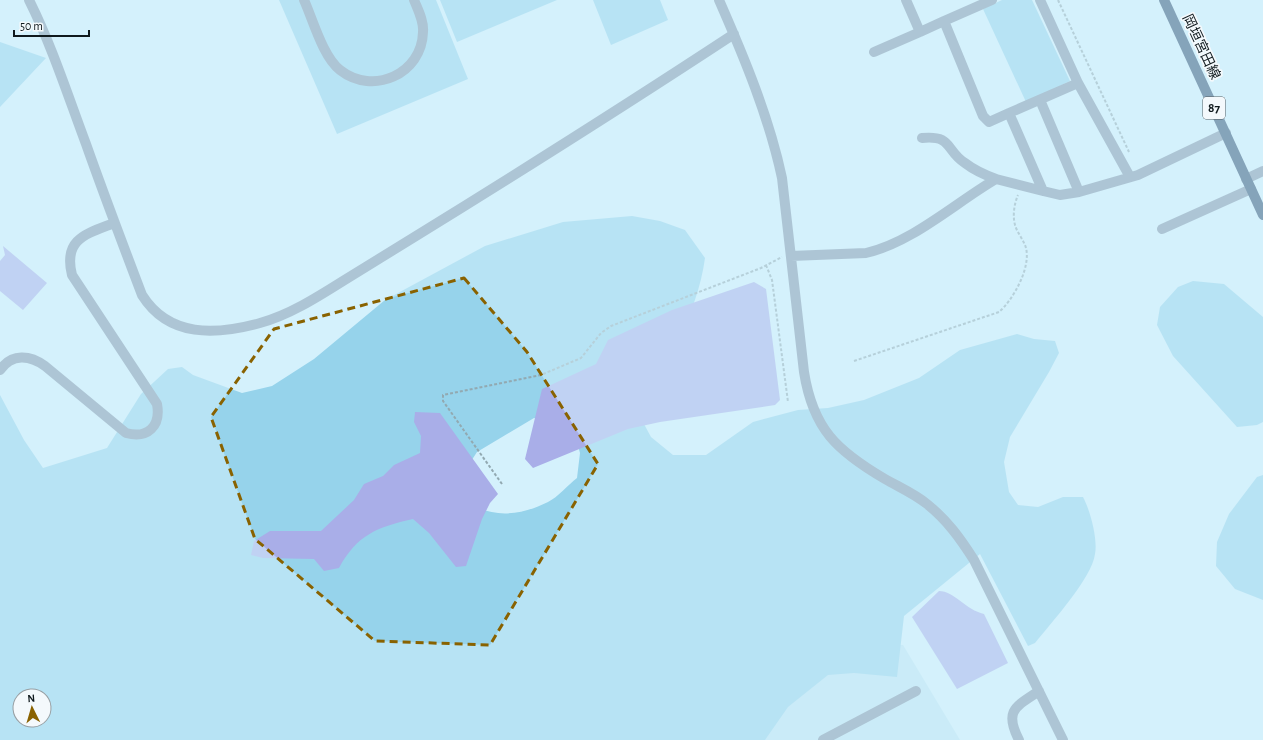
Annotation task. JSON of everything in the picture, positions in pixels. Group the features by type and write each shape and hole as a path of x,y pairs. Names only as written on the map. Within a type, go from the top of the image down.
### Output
{"main road":[{"name":"岡垣宮田線","path":"1164,0 1263,215"}],"street":[{"path":"29,0 39,21 66,91 142,295 148,305 166,321 178,327 196,331 241,328 285,315 325,292 617,110 734,34"},
{"path":"304,0 329,58 340,70 351,77 363,81 376,82 389,79 404,70 415,60 424,32 422,21 414,0"},
{"path":"719,0 734,34 776,148 782,178 807,392 826,434 848,456 926,503 956,532 974,560 1063,740"},
{"path":"906,0 920,32"},
{"path":"874,52 992,0"},
{"path":"1040,0 1078,83 1130,177"},
{"path":"944,21 983,116 989,122 1078,83"},
{"path":"1040,100 1079,192"},
{"path":"1009,114 1043,191"},
{"path":"922,138 933,137 943,139 963,163 996,179 1060,195 1079,192 1130,177 1226,133"},
{"path":"1246,179 1263,171"},
{"path":"791,256 866,253 876,251 916,231 996,179"},
{"path":"1162,229 1251,189"},
{"path":"0,370 4,364 13,359 30,357 45,366 126,433 141,435 150,430 157,422 159,414 157,404 72,275 69,263 70,251 77,240 87,234 114,223"},
{"path":"823,740 916,691"},
{"path":"1019,740 1011,723 1013,714 1018,705 1039,691"}],"path":[{"path":"1058,0 1130,154"},
{"path":"854,361 999,312 1004,307 1016,290 1026,258 1026,248 1016,228 1014,210 1020,186"},
{"path":"502,484 443,401 443,395 541,375 581,358 601,333 611,326 766,265 784,256 791,256"},
{"path":"766,265 772,280 788,402"}],"highlighted area":[{"path":"464,278 527,352 598,464 490,645 375,641 255,539 211,417 274,329"}],"shaded area":[{"path":"279,0 436,0 468,79 337,134"},
{"path":"440,0 557,0 457,42"},
{"path":"593,0 660,0 668,20 611,45"},
{"path":"1002,0 1032,0 1070,81 1026,102 983,9"},
{"path":"0,42 46,58 0,107"},
{"path":"632,216 660,221 685,230 705,258 701,279 688,319 638,413 651,437 673,455 706,455 753,422 798,410 828,408 864,400 919,378 960,350 1017,334 1034,339 1055,341 1059,353 1010,437 1004,462 1009,492 1018,505 1038,507 1063,497 1083,497 1093,525 1096,548 1092,564 1087,575 1070,600 1035,643 1028,646 980,554 904,616 897,677 854,673 828,675 788,707 765,740 0,740 0,395 24,440 43,468 107,448 141,394 168,369 182,367 193,375 242,393 272,386 314,359 385,300 485,246 563,222","holes":["534,418 549,420 576,438 580,453 577,478 552,500 531,509 514,513 496,513 479,508 466,469 477,452"]},
{"path":"3,246 47,283 23,310 0,291 0,261 5,255"},
{"path":"1193,281 1224,284 1263,317 1263,422 1257,425 1237,427 1173,356 1157,325 1160,307 1178,287"},
{"path":"754,282 766,289 780,400 775,405 660,422 628,429 533,468 525,459 542,389 596,364 608,340 672,310"},
{"path":"415,412 440,413 498,494 490,503 482,519 466,566 456,567 429,533 413,519 389,525 369,534 353,548 339,568 324,571 314,559 263,558 251,555 254,541 270,531 321,531 354,500 364,484 383,476 394,465 420,453 421,436 414,422"},
{"path":"1263,475 1263,600 1235,589 1216,566 1217,542 1229,514 1257,477"},
{"path":"939,591 950,594 971,609 984,614 1008,663 957,689 912,617"},
{"path":"878,644 903,645 960,740 681,740"}]}
